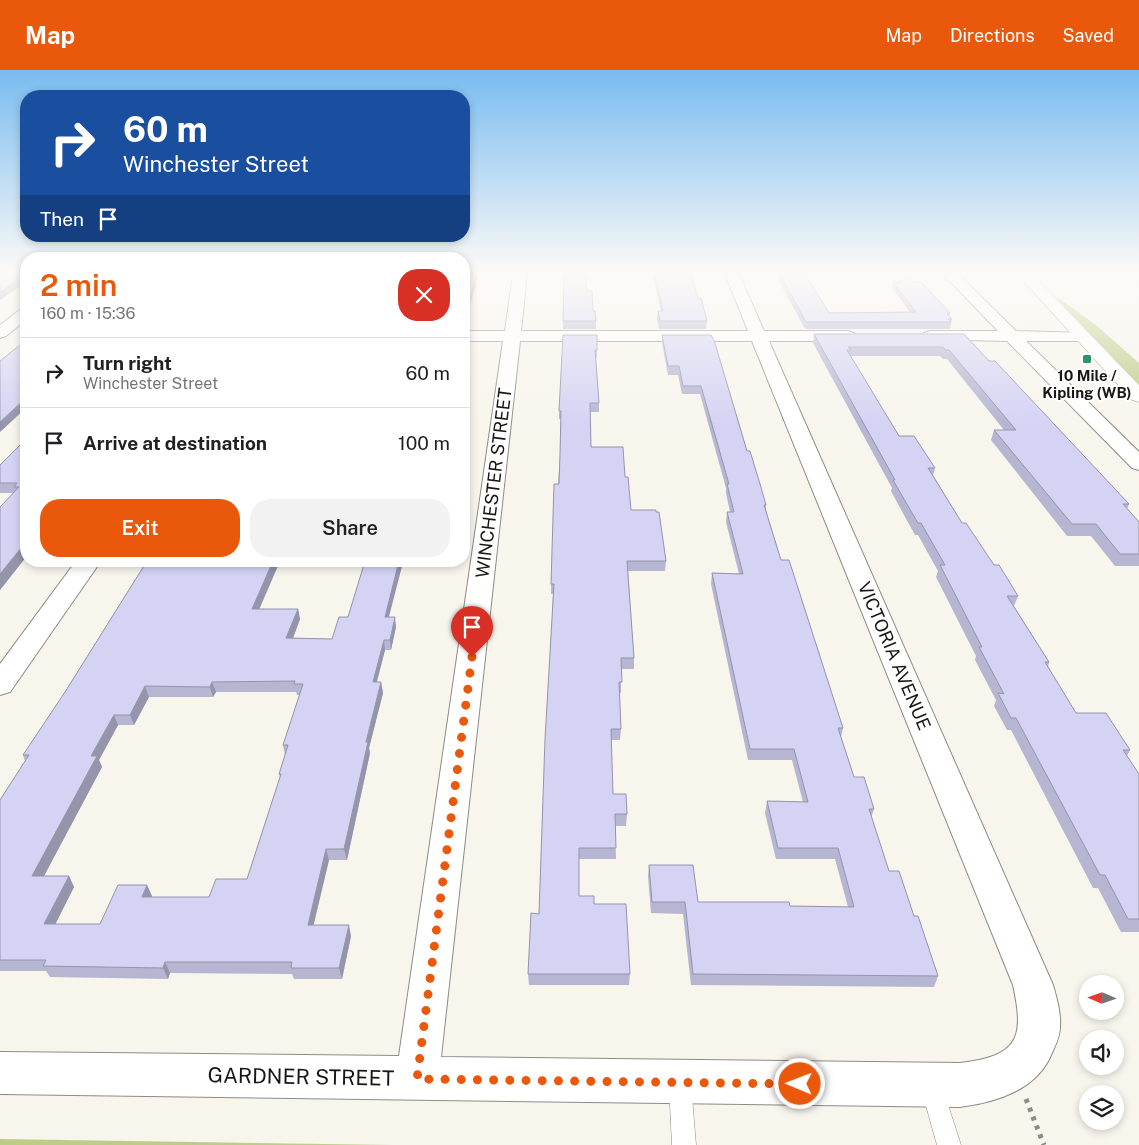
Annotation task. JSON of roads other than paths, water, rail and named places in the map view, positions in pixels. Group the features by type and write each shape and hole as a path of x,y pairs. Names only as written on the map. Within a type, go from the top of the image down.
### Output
{"main road":[{"path":"1070,324 1139,396"}],"street":[{"path":"0,334 12,324"},
{"name":"WINCHESTER STREET","path":"417,1079 514,324"},
{"name":"VICTORIA AVENUE","path":"754,324 1033,985 1038,1005 1039,1026 1036,1042"},
{"path":"999,324 1139,464"},
{"path":"0,334 20,335"},
{"path":"470,336 866,336"},
{"path":"915,336 1081,336"},
{"path":"0,685 85,567"},
{"name":"GARDNER STREET","path":"0,1073 960,1085 985,1082 1002,1076 1014,1068 1036,1042"}],"lane":[{"path":"680,1082 684,1145"},
{"path":"931,1085 949,1145"}],"place":[{"name":"10 Mile / Kipling (WB)","path":"1087,359"}]}
